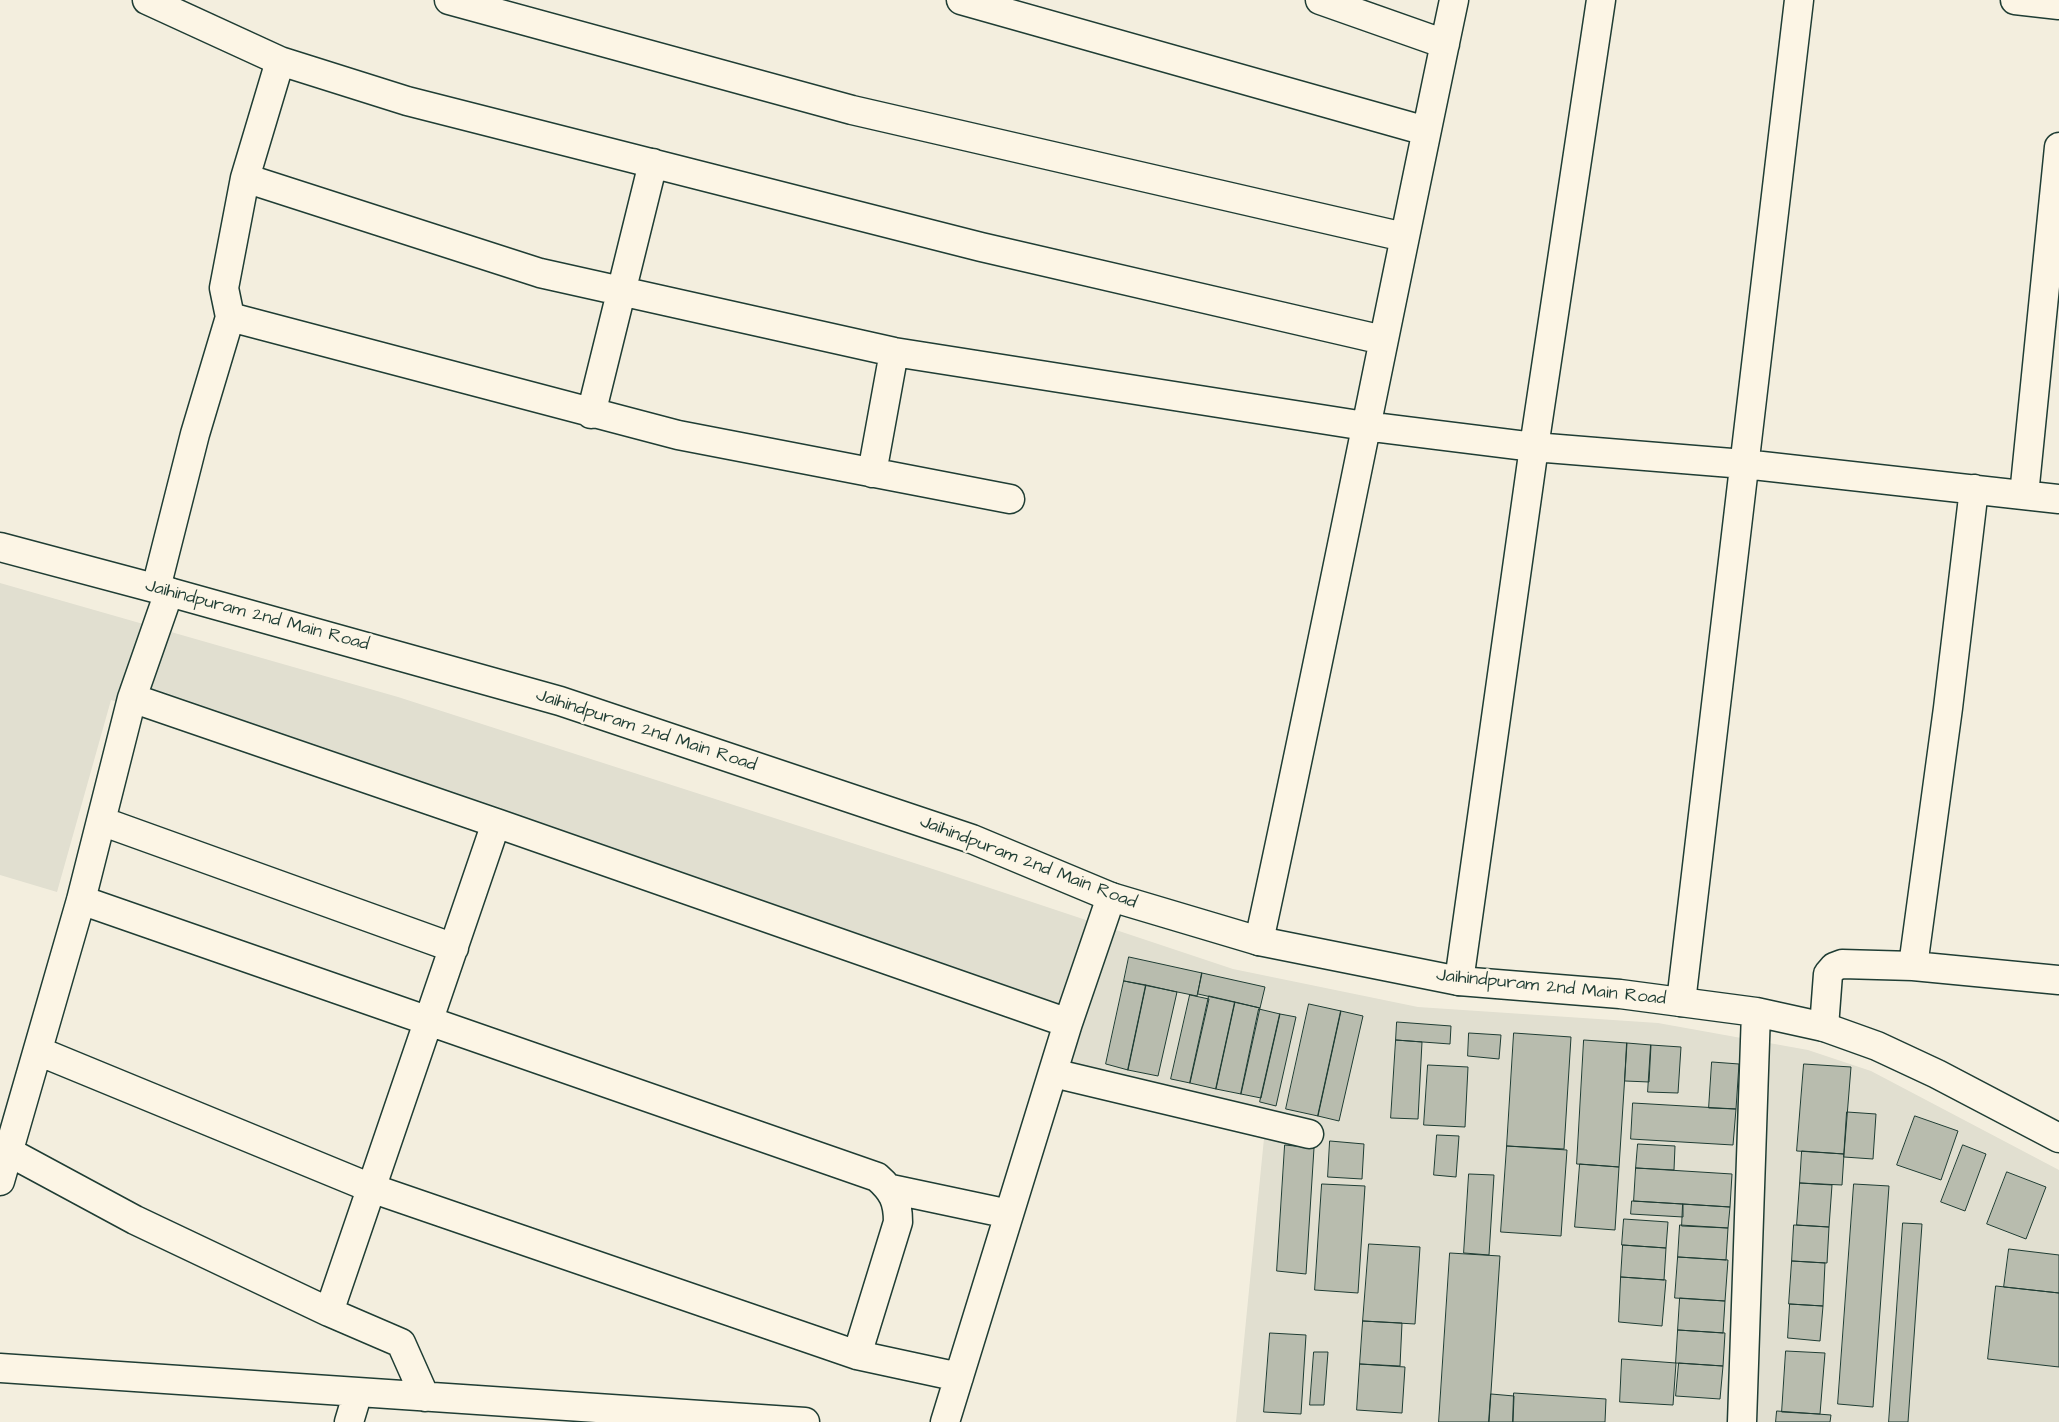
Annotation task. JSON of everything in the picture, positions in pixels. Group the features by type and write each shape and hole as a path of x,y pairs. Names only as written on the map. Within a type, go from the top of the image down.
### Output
{"street":[{"path":"147,0 280,61 407,101 981,247 1383,340"},
{"path":"449,0 852,110 1404,237"},
{"path":"961,0 1426,131"},
{"path":"1320,0 1445,44"},
{"path":"1260,941 1454,0"},
{"path":"1460,981 1534,447 1601,0"},
{"path":"1681,1002 1799,0"},
{"path":"2015,0 2059,5"},
{"path":"0,1181 9,1152 12,1100 38,1051 81,900 132,698 163,590 195,434 230,318 224,288 245,178 280,61"},
{"path":"2024,495 2059,147"},
{"path":"591,414 653,163"},
{"path":"245,178 540,273 894,352 1365,426 1534,447 1744,464 2059,499"},
{"path":"230,318 591,414 678,435 1010,499"},
{"path":"872,473 894,352"},
{"path":"1913,966 1948,708 1974,489"},
{"name":"Jaihindpuram 2nd Main Road","path":"0,547 163,590 560,701 972,840 1111,898 1260,941 1460,981 1620,994 1756,1012 1824,1026 1878,1046 1937,1074 2059,1138"},
{"path":"132,698 1068,1024"},
{"path":"101,822 454,948"},
{"path":"329,1312 496,824"},
{"path":"945,1422 1068,1024 1111,898"},
{"path":"81,900 877,1177 891,1189 898,1204 898,1222 857,1355"},
{"path":"1824,1026 1828,974 1834,967 1854,963 1913,966 2059,980"},
{"path":"1742,1422 1756,1012"},
{"path":"38,1051 371,1188 857,1355 959,1377"},
{"path":"1053,1073 1309,1134"},
{"path":"9,1152 135,1220 329,1312 401,1343 425,1397"},
{"path":"891,1189 1009,1214"},
{"path":"0,1368 805,1422"},
{"path":"349,1422 358,1392"}],"shaded area":[{"path":"0,583 398,697 939,871 1233,969 1418,1007 1658,1023 1808,1050 1871,1071 2059,1170 2059,1422 1236,1422 1266,1118 1065,1065 1084,1017 111,700 57,892 0,875"}],"building":[{"path":"1129,957 1202,973 1197,996 1124,981"},
{"path":"1202,973 1265,987 1260,1008 1198,994"},
{"path":"1124,981 1146,985 1128,1070 1106,1064"},
{"path":"1146,985 1177,992 1158,1076 1128,1070"},
{"path":"1190,995 1209,999 1190,1083 1171,1079"},
{"path":"1209,996 1235,1002 1216,1089 1190,1083"},
{"path":"1235,1002 1260,1008 1241,1094 1216,1089"},
{"path":"1309,1004 1341,1011 1318,1116 1286,1109"},
{"path":"1259,1009 1280,1014 1261,1098 1241,1094"},
{"path":"1341,1011 1363,1016 1339,1121 1318,1116"},
{"path":"1280,1014 1296,1017 1276,1106 1260,1102"},
{"path":"1397,1022 1451,1026 1450,1044 1396,1040"},
{"path":"1469,1033 1501,1035 1499,1059 1468,1056"},
{"path":"1514,1033 1571,1037 1564,1149 1507,1146"},
{"path":"1396,1040 1422,1042 1418,1119 1391,1118"},
{"path":"1584,1040 1627,1043 1619,1167 1577,1164"},
{"path":"1627,1043 1651,1045 1649,1082 1625,1081"},
{"path":"1651,1045 1681,1047 1678,1093 1648,1092"},
{"path":"1712,1062 1739,1064 1736,1109 1709,1108"},
{"path":"1804,1064 1851,1067 1844,1154 1797,1151"},
{"path":"1428,1065 1468,1067 1465,1127 1424,1125"},
{"path":"1633,1103 1736,1109 1733,1145 1631,1139"},
{"path":"1847,1112 1876,1114 1873,1159 1844,1157"},
{"path":"1915,1116 1958,1131 1941,1180 1897,1165"},
{"path":"1437,1135 1459,1136 1456,1177 1434,1175"},
{"path":"1330,1141 1364,1144 1362,1179 1328,1177"},
{"path":"1638,1144 1675,1146 1674,1170 1636,1168"},
{"path":"1285,1145 1314,1148 1306,1274 1277,1271"},
{"path":"1963,1145 1986,1154 1965,1211 1941,1202"},
{"path":"1507,1146 1567,1150 1561,1236 1501,1232"},
{"path":"1802,1151 1844,1154 1842,1185 1800,1183"},
{"path":"1580,1164 1619,1167 1615,1230 1575,1227"},
{"path":"1636,1168 1732,1174 1730,1207 1634,1201"},
{"path":"2007,1172 2046,1187 2026,1239 1987,1224"},
{"path":"1469,1174 1494,1175 1489,1255 1464,1253"},
{"path":"1800,1183 1832,1185 1829,1227 1797,1225"},
{"path":"1322,1184 1365,1186 1358,1293 1315,1290"},
{"path":"1854,1184 1889,1186 1873,1407 1838,1404"},
{"path":"1632,1201 1683,1204 1683,1217 1631,1214"},
{"path":"1683,1204 1730,1207 1728,1228 1682,1226"},
{"path":"1624,1219 1668,1222 1666,1248 1622,1245"},
{"path":"1903,1223 1922,1224 1908,1422 1889,1422"},
{"path":"1680,1225 1728,1228 1726,1260 1678,1257"},
{"path":"1794,1225 1829,1227 1827,1263 1792,1261"},
{"path":"1369,1244 1420,1247 1415,1324 1363,1321"},
{"path":"1623,1245 1666,1248 1664,1280 1621,1277"},
{"path":"2009,1249 2059,1255 2059,1293 2004,1287"},
{"path":"1450,1253 1500,1256 1489,1422 1439,1422"},
{"path":"1678,1257 1728,1260 1725,1301 1675,1298"},
{"path":"1792,1261 1825,1263 1823,1306 1789,1304"},
{"path":"1621,1277 1666,1280 1662,1326 1619,1322"},
{"path":"1996,1286 2059,1293 2059,1367 1988,1359"},
{"path":"1680,1298 1725,1301 1723,1333 1678,1330"},
{"path":"1790,1304 1823,1306 1820,1341 1788,1338"},
{"path":"1363,1321 1402,1323 1400,1366 1360,1364"},
{"path":"1678,1330 1725,1333 1723,1366 1676,1363"},
{"path":"1270,1333 1306,1335 1301,1414 1264,1412"},
{"path":"1786,1351 1825,1353 1820,1414 1782,1412"},
{"path":"1314,1352 1328,1352 1324,1405 1310,1405"},
{"path":"1622,1359 1676,1363 1673,1405 1620,1402"},
{"path":"1679,1363 1723,1366 1720,1399 1676,1396"},
{"path":"1360,1364 1405,1367 1402,1413 1357,1410"},
{"path":"1514,1393 1606,1399 1605,1422 1513,1422"},
{"path":"1491,1394 1514,1396 1513,1422 1489,1422"},
{"path":"1777,1411 1831,1415 1830,1422 1776,1422"}]}
